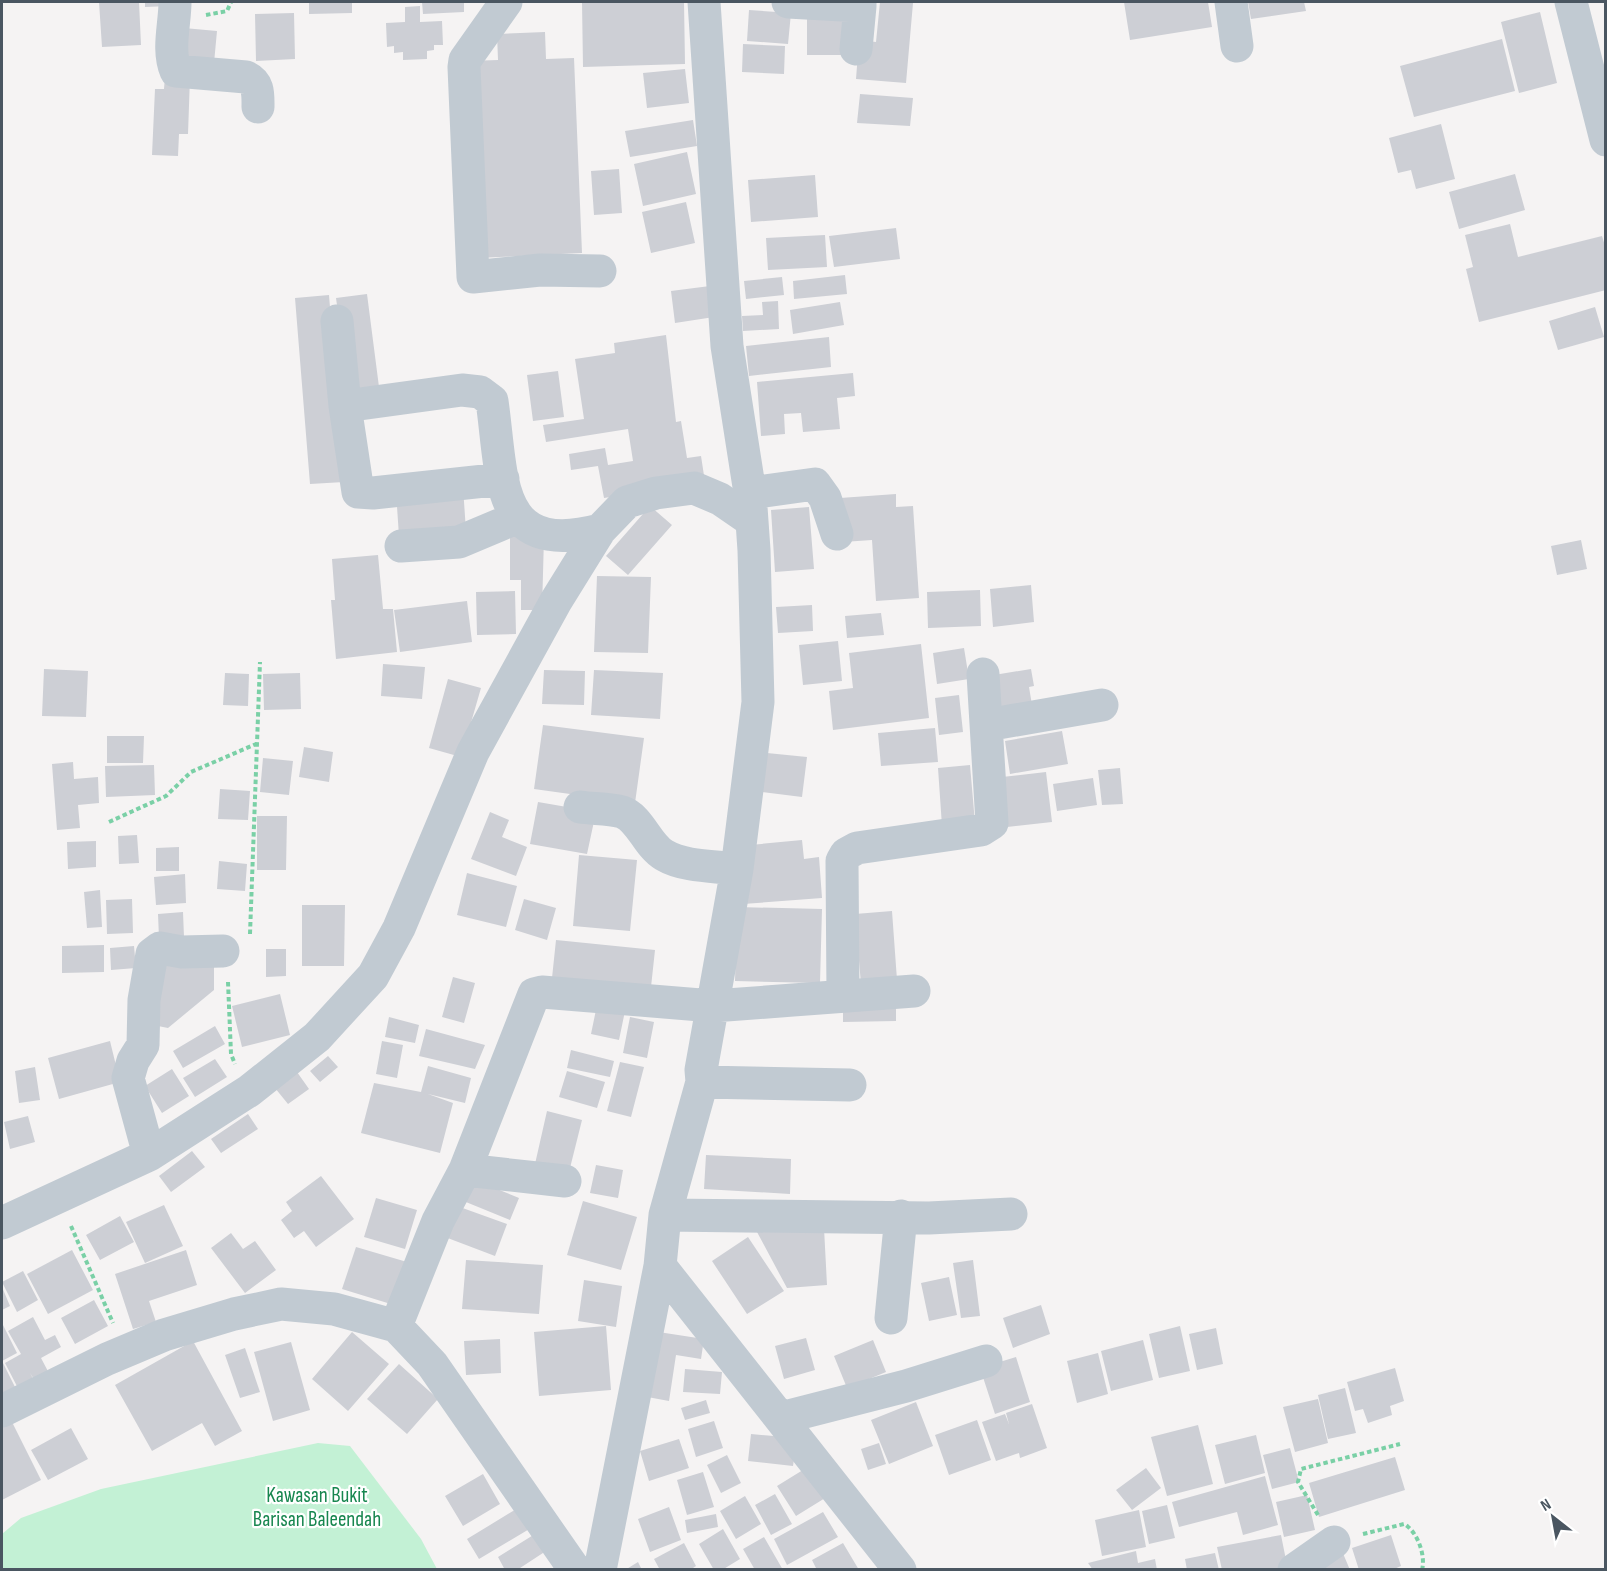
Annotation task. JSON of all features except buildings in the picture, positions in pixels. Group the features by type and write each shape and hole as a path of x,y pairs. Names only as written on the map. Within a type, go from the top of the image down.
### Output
{"street":[{"path":"175,2 172,40 173,63 176,71 246,76 257,88 258,107"},
{"path":"506,2 465,60 464,68 473,277 540,270 600,271"},
{"path":"600,1569 660,1266 665,1215 702,1082 701,1070 737,869 758,702 751,507 727,346 704,2"},
{"path":"788,2 860,4 856,49"},
{"path":"1231,2 1237,46"},
{"path":"1571,2 1605,140"},
{"path":"337,321 345,406 357,490 361,493 503,479"},
{"path":"345,406 462,390 480,392 492,401 503,479 508,501 516,518 541,533 573,537 600,530"},
{"path":"2,1223 149,1155 249,1091 317,1037 373,976 399,928 473,752 556,601 600,530 627,502 656,492 694,488 720,499 751,507 815,484 825,498 837,534"},
{"path":"401,546 459,542 516,518"},
{"path":"843,996 842,861 846,854 857,848 987,827 994,818 983,674"},
{"path":"987,725 1102,705"},
{"path":"580,807 621,812 629,816 651,844 664,855 680,861 737,869"},
{"path":"149,1155 128,1078 133,1061 143,1045 144,1000 152,954 160,948 182,952 223,951"},
{"path":"396,1326 438,1221 465,1170 534,994 542,992 713,1006 914,991"},
{"path":"702,1082 850,1085"},
{"path":"465,1170 565,1181"},
{"path":"665,1215 1011,1214"},
{"path":"891,1318 901,1216"},
{"path":"660,1266 900,1569"},
{"path":"2,1411 164,1335 224,1317 281,1304 334,1309 396,1326 432,1364 575,1569"},
{"path":"781,1418 906,1386 986,1361"},
{"path":"1294,1569 1334,1542"}],"path":[{"path":"249,1091 231,1054 229,988 223,951 250,944 260,662"},
{"path":"109,822 166,796 191,772 256,744"},
{"path":"59,1196 126,1351"},
{"path":"1400,1444 1301,1469 1298,1482 1334,1542 1404,1524 1414,1532 1424,1560 1422,1569"}],"green space":[{"name":"Kawasan Bukit Barisan Baleendah","path":"318,1443 350,1446 421,1539 437,1569 2,1569 2,1534 21,1518 101,1489"}]}
